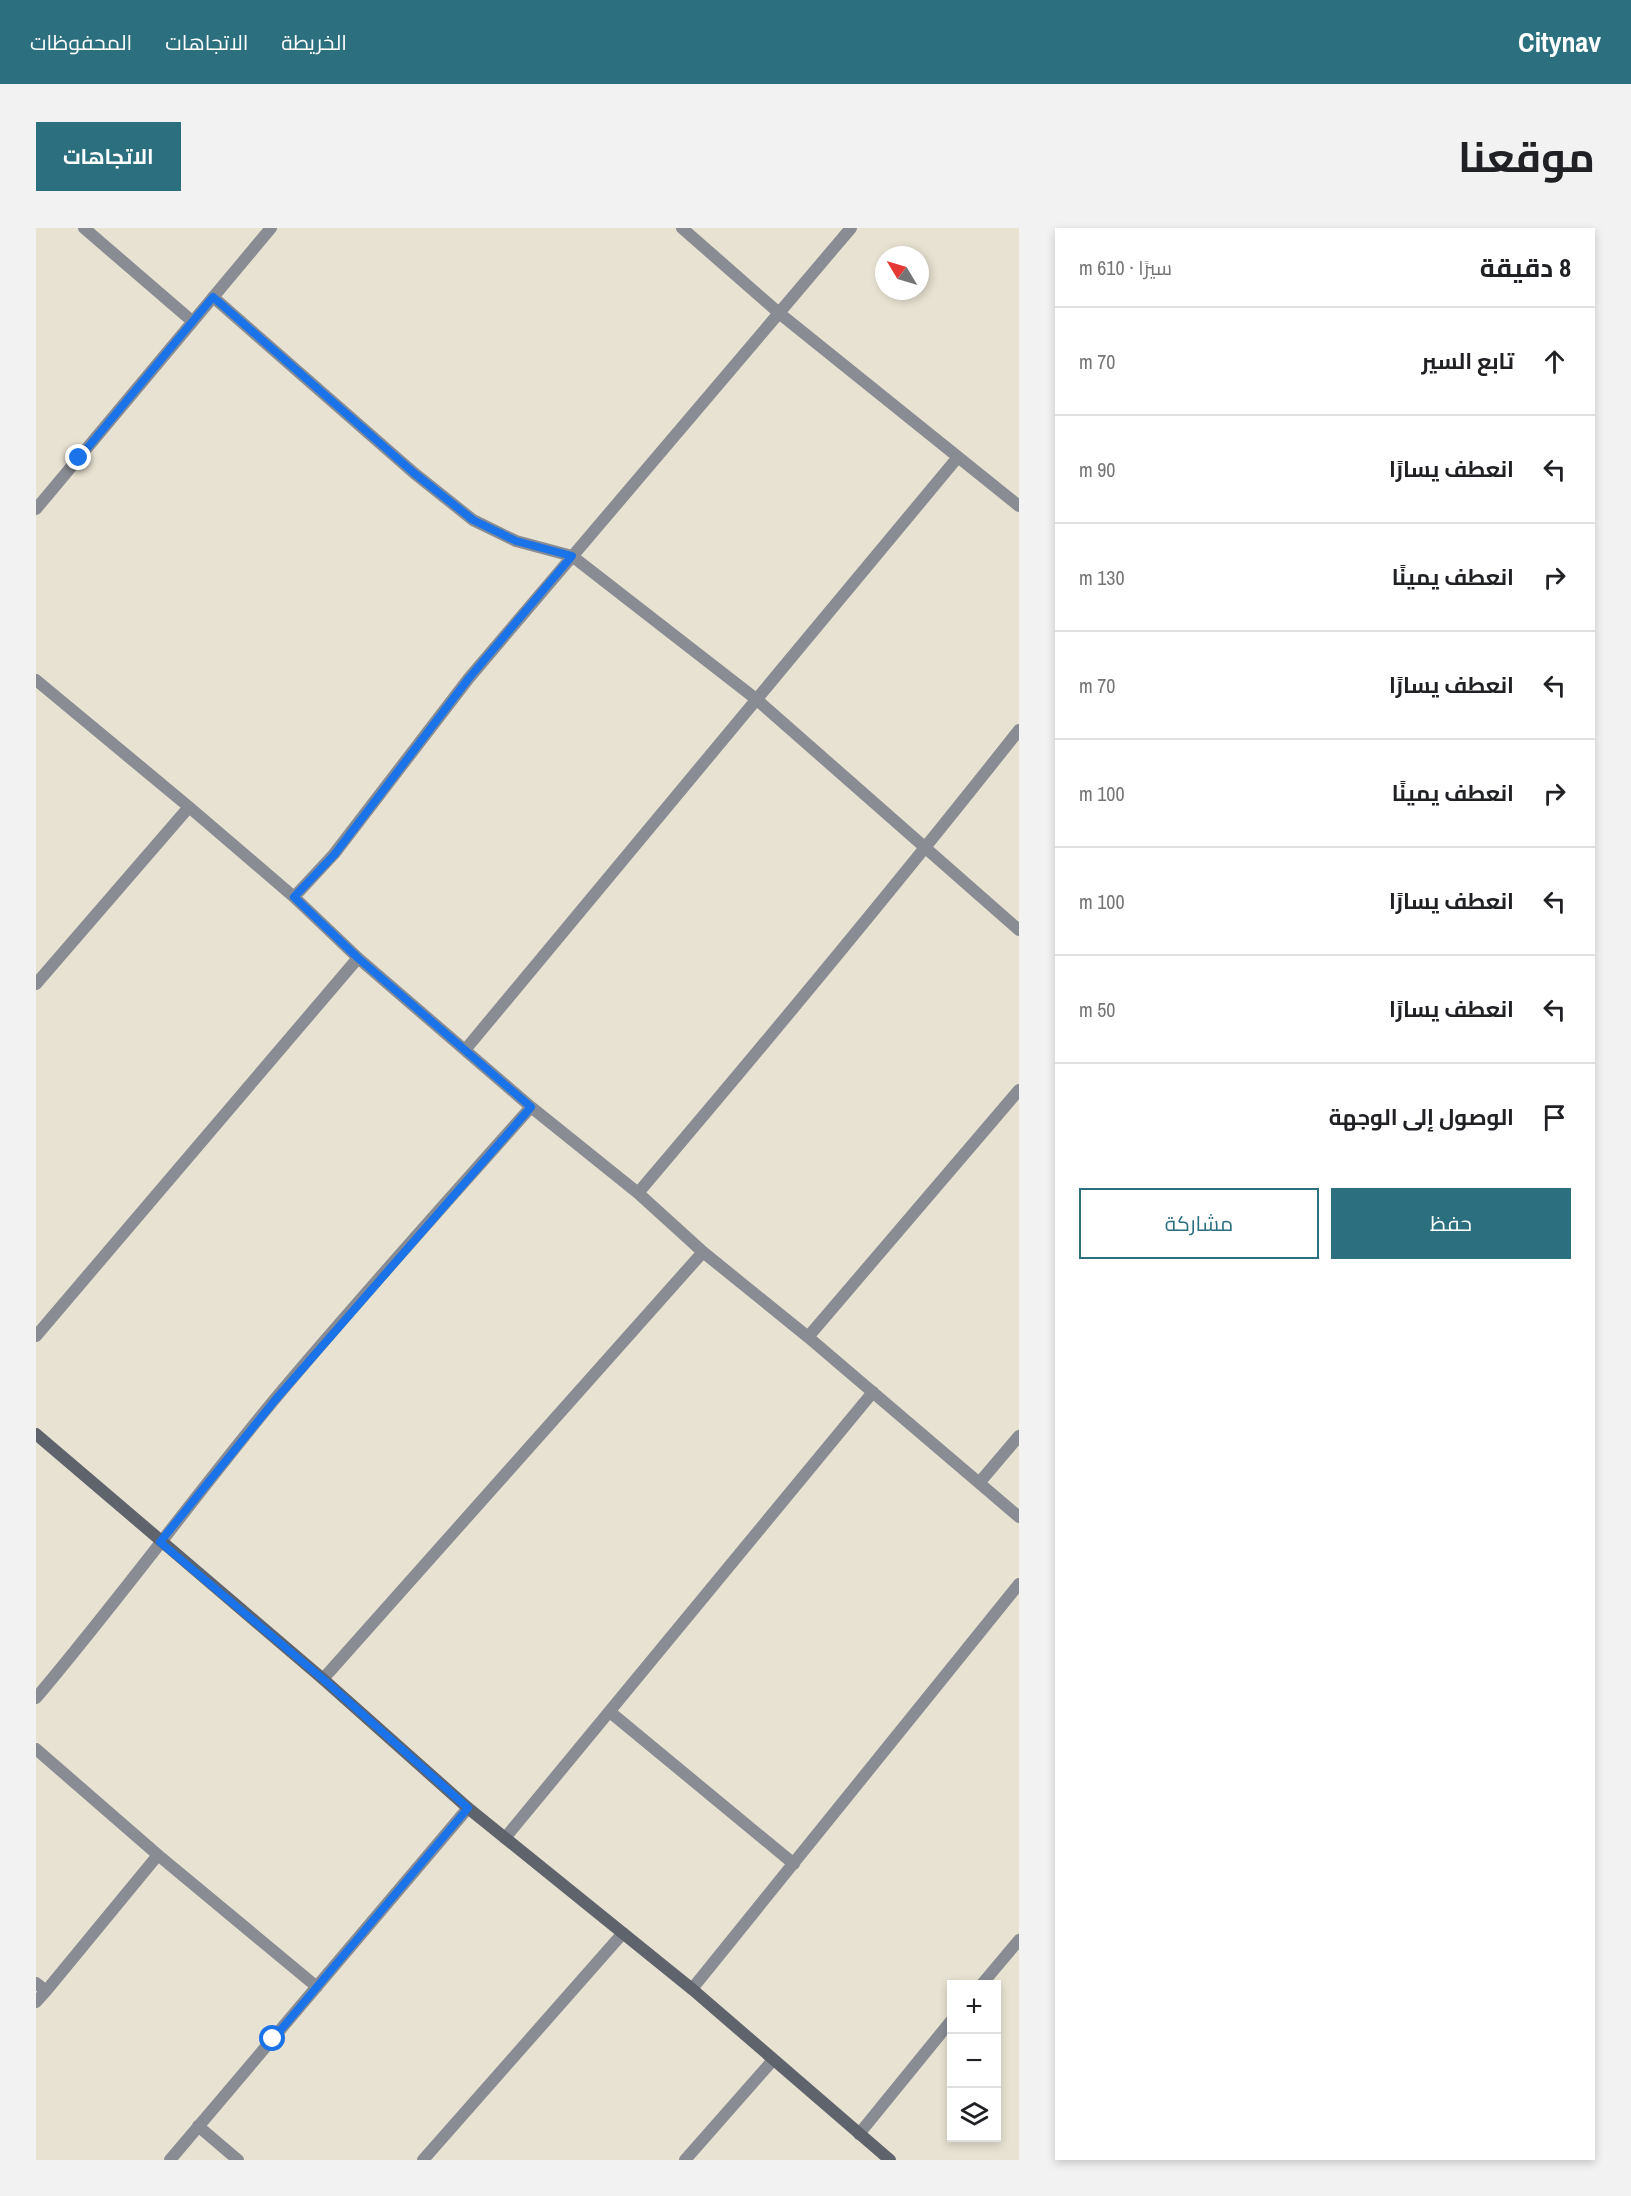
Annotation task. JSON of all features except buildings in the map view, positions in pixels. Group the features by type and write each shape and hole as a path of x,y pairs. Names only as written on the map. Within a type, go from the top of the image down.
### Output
{"main road":[{"path":"36,1434 323,1679 468,1808 692,1989 890,2160"}],"street":[{"path":"84,228 192,321"},
{"path":"36,509 271,228"},
{"path":"682,228 779,313 1019,506"},
{"path":"294,897 334,855 469,678 851,228"},
{"path":"213,297 414,473 473,520 516,541 572,556 756,699 1019,930"},
{"path":"465,1050 958,457"},
{"path":"36,680 294,897 358,958 531,1107 638,1193 703,1252 808,1337 1019,1517"},
{"path":"638,1193 798,1004 1019,730"},
{"path":"36,984 189,807"},
{"path":"36,1336 358,958"},
{"path":"808,1337 1019,1090"},
{"path":"36,1698 93,1630 160,1542 276,1399 531,1107"},
{"path":"323,1679 703,1252"},
{"path":"505,1838 873,1392"},
{"path":"979,1483 1019,1436"},
{"path":"692,1989 1019,1584"},
{"path":"610,1712 794,1864"},
{"path":"36,1749 158,1855 317,1987"},
{"path":"170,2160 468,1808"},
{"path":"36,2002 41,1987 158,1855"},
{"path":"423,2160 623,1933"},
{"path":"985,1980 1019,1940"},
{"path":"859,2134 947,2026"},
{"path":"685,2160 773,2060"},
{"path":"198,2126 238,2160"}],"route":[{"path":"79,458 213,297 414,473 473,520 516,541 572,556 469,678 334,855 294,897 358,958 531,1107 276,1399 160,1542 323,1679 468,1808 273,2039"}]}
